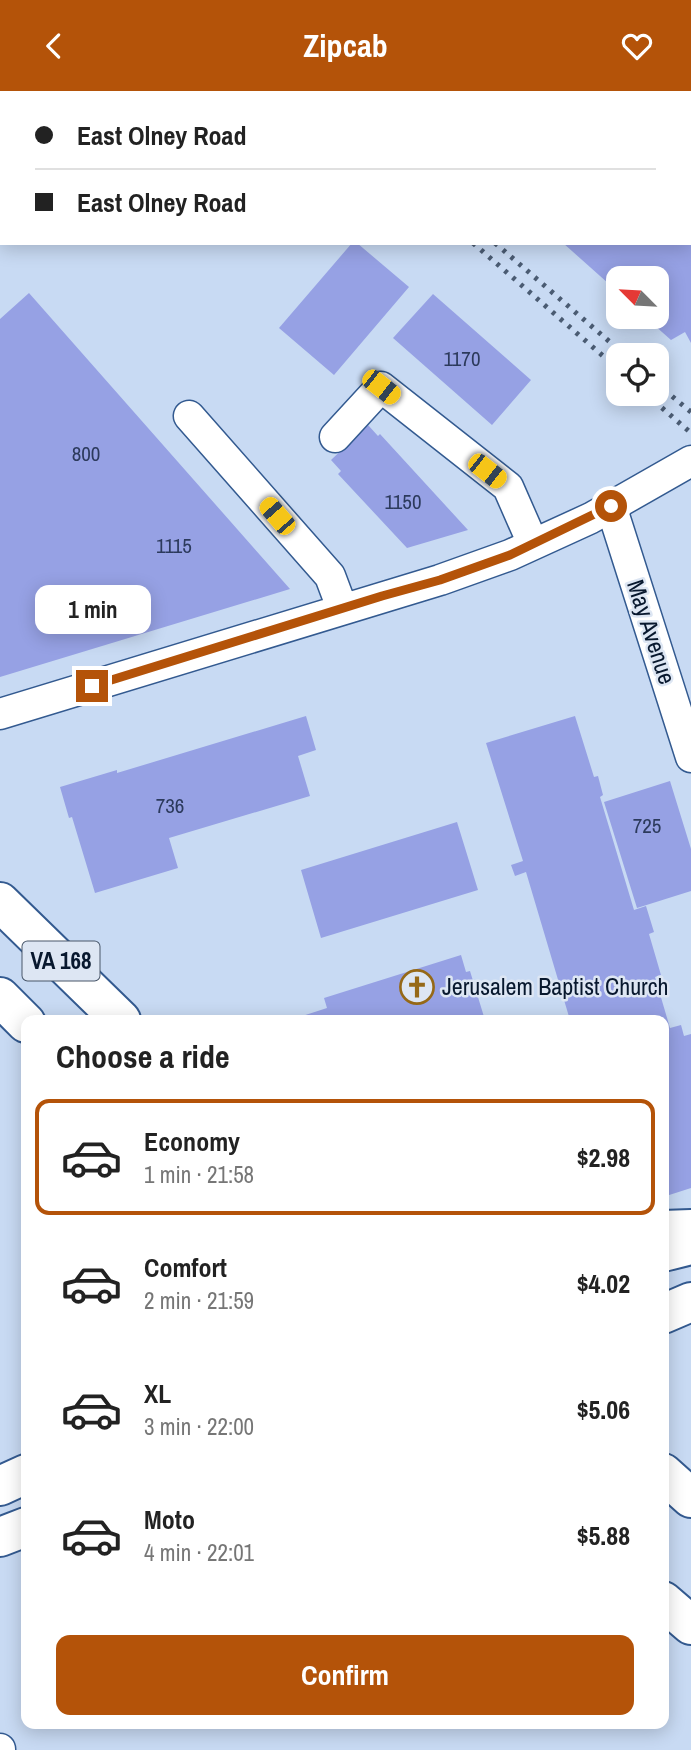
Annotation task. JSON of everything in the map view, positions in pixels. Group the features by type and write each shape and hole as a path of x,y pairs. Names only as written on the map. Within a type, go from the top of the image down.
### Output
{"main road":[{"name":"VA 168","path":"0,902 116,1015"},
{"name":"VA 168","path":"0,997 21,1018"},
{"path":"669,1227 691,1229"},
{"path":"669,1250 691,1245"},
{"path":"669,1311 691,1302"},
{"path":"0,1486 21,1476"},
{"path":"669,1478 691,1498"},
{"path":"669,1508 691,1526"},
{"path":"0,1537 21,1529"},
{"path":"669,1606 691,1625"}],"street":[{"path":"335,437 381,387 508,487 533,544"},
{"path":"189,416 330,576 342,608"},
{"path":"0,714 440,580 533,544 611,506 691,461"},
{"name":"May Avenue","path":"611,506 691,757"},
{"path":"669,1225 691,1216"},
{"path":"669,1326 691,1326"}],"building":[{"path":"350,245 359,245 409,287 334,375 279,328"},
{"path":"565,245 691,245 691,343 685,332 671,340 659,329 669,329 669,266 606,266 606,281"},
{"path":"29,293 290,589 0,677 0,319"},
{"path":"433,294 531,380 492,425 393,338"},
{"path":"368,425 378,436 380,434 468,530 407,548 338,474 341,471 331,460"},
{"path":"306,716 316,750 298,756 310,796 169,838 178,868 95,893 60,787 117,770 117,773"},
{"path":"575,716 594,777 598,776 603,795 600,797 634,910 646,906 654,932 649,934 661,975 655,977 666,1015 569,1015 526,872 515,876 511,865 523,861 486,743"},
{"path":"670,781 691,849 691,891 637,908 604,802"},
{"path":"457,822 478,890 321,938 301,870"},
{"name":"Jerusalem Baptist Church","path":"461,955 466,972 470,971 483,1015 305,1015 327,1008 324,998"},
{"path":"669,1025 670,1028 681,1025 684,1036 691,1034 691,1188 669,1195"}],"railway":[{"path":"475,245 606,359"},
{"path":"497,245 611,343"},
{"path":"669,394 691,412"},
{"path":"660,406 691,433"}],"place":[{"name":"Jerusalem Baptist Church","path":"417,987"}],"route":[{"path":"92,686 440,580 510,555 611,506"}]}
